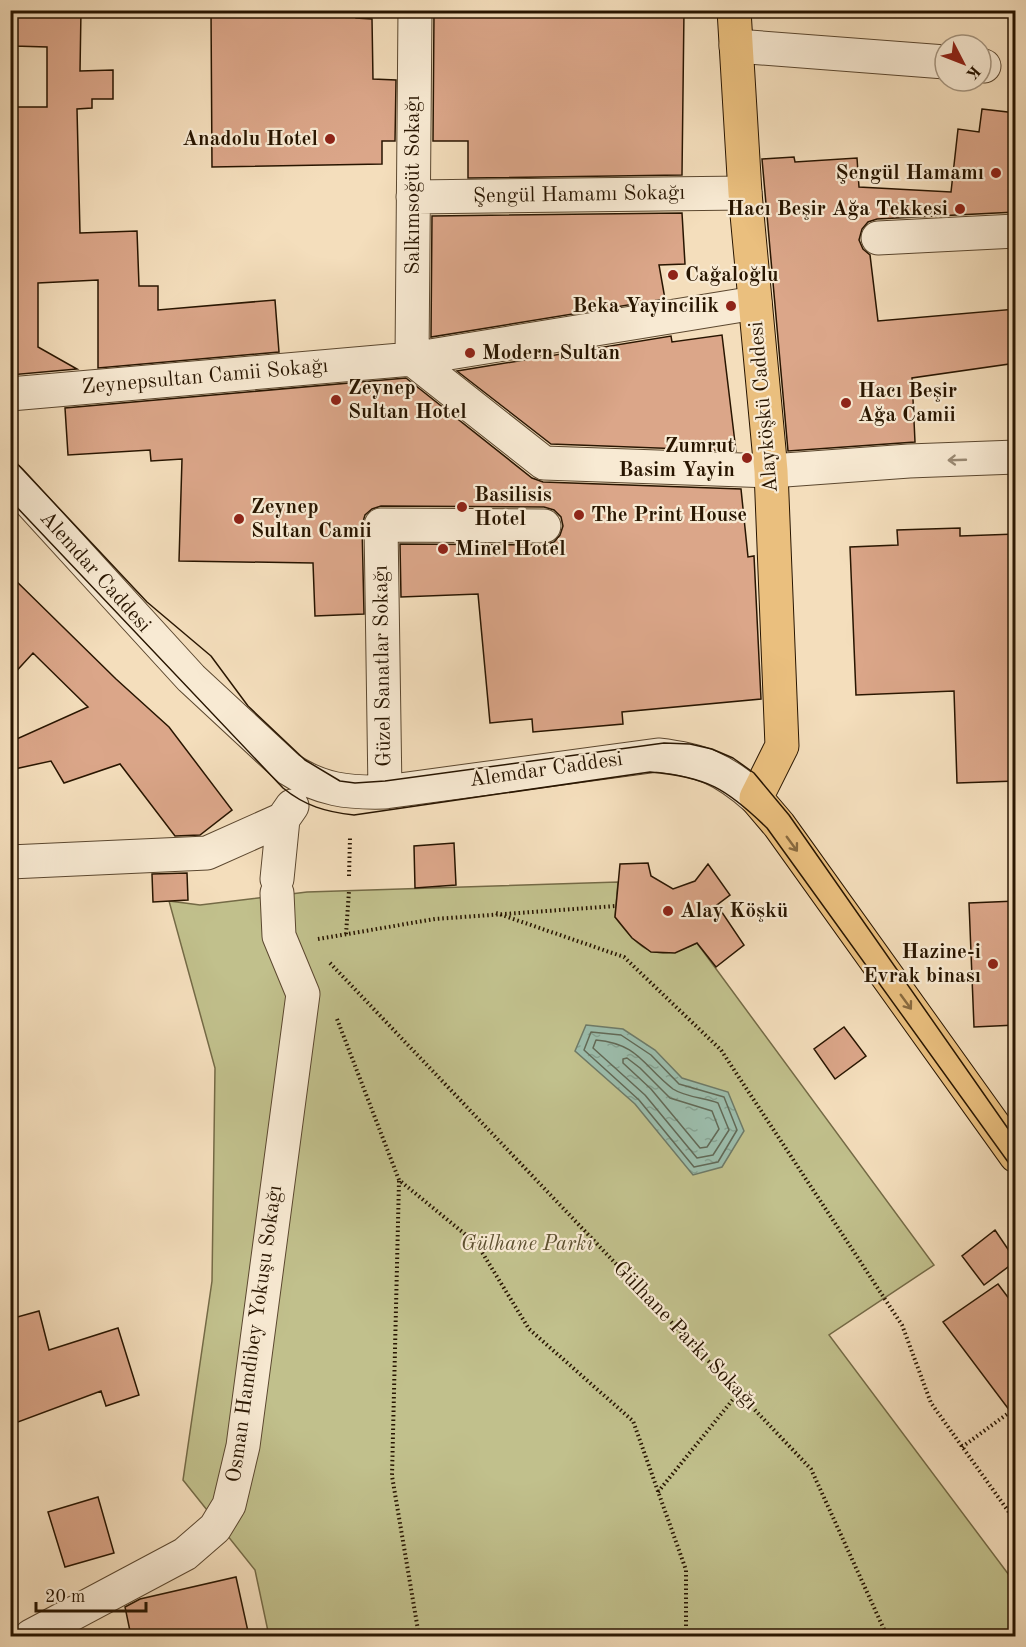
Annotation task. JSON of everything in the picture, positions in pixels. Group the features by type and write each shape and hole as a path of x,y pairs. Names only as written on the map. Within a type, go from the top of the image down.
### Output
{"main road":[{"name":"Alayköşkü Caddesi","path":"734,10 745,193 771,471 782,746 756,798"},
{"name":"Alemdar Caddesi","path":"756,798 779,825 1016,1156"}],"street":[{"name":"Salkımsoğüt Sokağı","path":"412,359 414,10"},
{"path":"736,46 933,61"},
{"name":"Şengül Hamamı Sokağı","path":"413,196 745,193"},
{"path":"878,238 1016,231"},
{"name":"Zeynepsultan Camii Sokağı","path":"22,393 412,359 755,303"},
{"path":"412,359 544,463 771,471 909,461 1016,458"},
{"name":"Alemdar Caddesi","path":"10,480 191,678 289,769 308,781 350,793 385,792 658,755 685,758 713,767 732,777 756,798"},
{"name":"Güzel Sanatlar Sokağı","path":"385,792 381,525 544,526"},
{"path":"10,862 207,853 283,819 308,781"},
{"name":"Osman Hamdibey Yokuşu Sokağı","path":"31,1636 185,1554 215,1528 229,1505 243,1446 303,994 279,936 277,886 283,819"}],"path":[{"path":"350,837 350,876"},
{"path":"346,934 349,891"},
{"path":"308,940 435,919 616,906"},
{"path":"496,913 624,957 722,1050 902,1325 931,1404 1016,1522"},
{"name":"Gülhane Parkı Sokağı","path":"325,958 811,1469 887,1636"},
{"path":"336,1017 399,1180 392,1476 419,1636"},
{"path":"399,1180 477,1244 529,1329 633,1421 686,1570 686,1636"},
{"path":"658,1492 739,1392"},
{"path":"962,1447 1010,1412"}],"green space":[{"name":"Gülhane Parkı","path":"618,882 615,917 633,939 650,951 660,953 683,949 697,943 934,1265 829,1335 1015,1583 1015,1636 269,1636 255,1570 183,1480 212,1281 215,1068 169,901 200,905 307,892"}],"water":[{"path":"586,1025 623,1029 655,1050 682,1078 728,1092 744,1131 722,1167 693,1175 635,1104 575,1051"}],"building":[{"path":"15,10 81,10 80,71 113,70 113,99 92,99 92,108 77,109 80,233 137,231 139,286 158,286 158,310 275,300 279,352 98,368 98,280 38,283 38,347 77,369 10,375 10,107 47,107 47,47 14,46"},
{"path":"211,10 356,10 356,18 372,19 373,79 396,80 395,141 382,141 382,164 212,167"},
{"path":"436,10 684,10 682,175 468,178 468,141 433,141 434,13"},
{"path":"982,109 1016,113 1016,212 877,219 868,222 862,229 859,240 863,249 870,255 878,321 1016,309 1016,363 912,378 915,442 788,451 762,159 794,157 795,162 857,158 859,187 951,192 958,129 979,132"},
{"path":"682,213 685,264 659,265 665,299 431,337 432,216"},
{"path":"722,335 736,451 551,444 457,371 671,336 672,342"},
{"path":"406,378 532,478 543,482 741,489 748,557 754,556 761,699 622,712 623,724 533,732 532,719 490,723 478,594 401,597 400,544 544,545 554,542 563,526 561,517 554,510 544,507 381,506 372,509 365,515 362,525 364,614 315,616 313,563 179,561 182,459 151,461 150,450 68,455 65,408"},
{"path":"960,528 960,536 1016,534 1016,781 957,783 954,691 856,695 850,547 898,545 897,530"},
{"path":"10,575 116,679 169,727 232,810 200,835 175,836 120,764 64,783 51,761 10,770 10,742 88,707 33,653 10,678"},
{"path":"454,843 456,885 415,888 414,846"},
{"name":"Alay Köşkü","path":"648,863 651,876 673,889 695,881 708,864 730,895 717,905 744,945 716,967 697,943 675,953 651,952 632,938 615,917 620,864"},
{"path":"187,873 188,900 153,902 152,874"},
{"name":"Hazine-i Evrak binası","path":"1016,901 1016,1025 974,1027 969,903"},
{"path":"844,1027 866,1056 835,1079 814,1049"},
{"path":"995,1230 1016,1261 984,1285 962,1256"},
{"path":"998,1284 1016,1308 1016,1419 943,1322"},
{"path":"39,1311 49,1350 118,1328 139,1395 106,1406 101,1391 10,1425 10,1319"},
{"path":"98,1497 114,1553 65,1567 48,1512"},
{"path":"236,1577 249,1636 131,1636 125,1607 140,1599"}],"tram line":[{"path":"10,456 147,602 211,656 248,706 305,760 340,781 355,783 385,781 664,743 690,744 712,749 733,758 754,773 789,815 1016,1140"},
{"path":"10,500 283,788 308,804 325,810 354,815 650,772 687,777 727,794 767,828 1016,1173"}],"place":[{"name":"Anadolu Hotel","path":"330,139"},
{"name":"Şengül Hamamı","path":"996,173"},
{"name":"Hacı Beşir Ağa Tekkesi","path":"960,209"},
{"name":"Cağaloğlu","path":"673,275"},
{"name":"Beka Yayincilik","path":"731,306"},
{"name":"Modern Sultan","path":"470,353"},
{"name":"Zeynep Sultan Hotel","path":"336,400"},
{"name":"Hacı Beşir Ağa Camii","path":"846,403"},
{"name":"Zumrut Basim Yayin","path":"747,458"},
{"name":"Basilisis Hotel","path":"462,507"},
{"name":"The Print House","path":"579,515"},
{"name":"Zeynep Sultan Camii","path":"239,519"},
{"name":"Minel Hotel","path":"443,549"},
{"name":"Alay Köşkü","path":"668,911"},
{"name":"Hazine-i Evrak binası","path":"993,964"}]}
